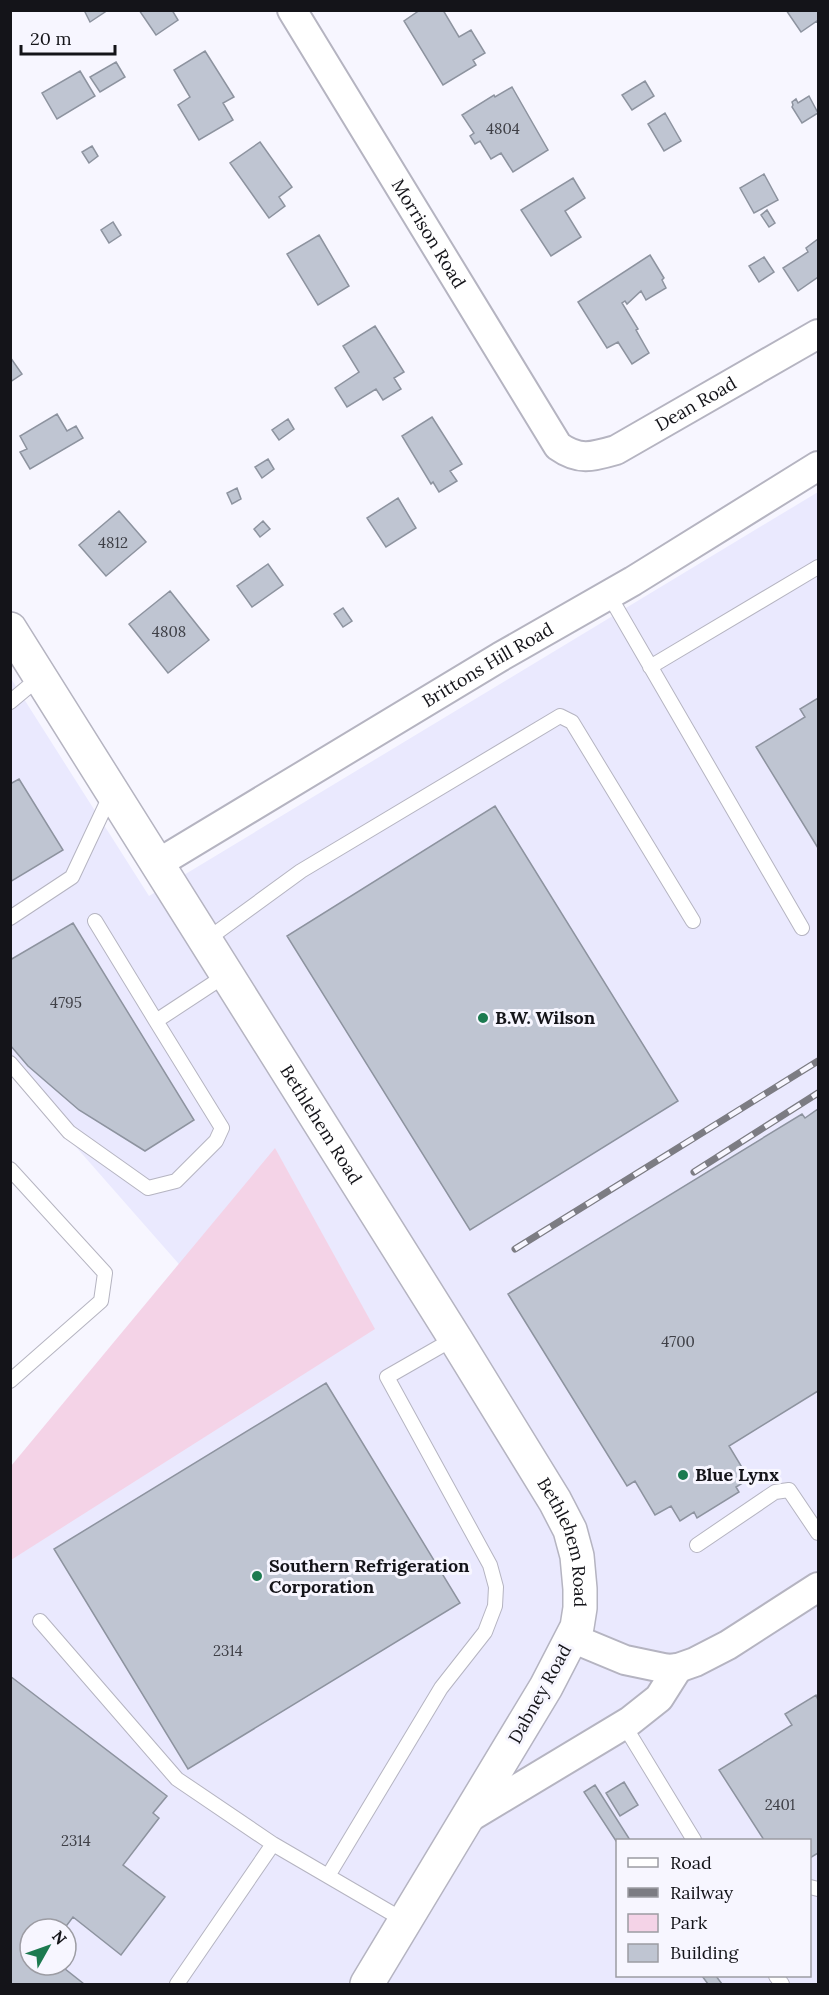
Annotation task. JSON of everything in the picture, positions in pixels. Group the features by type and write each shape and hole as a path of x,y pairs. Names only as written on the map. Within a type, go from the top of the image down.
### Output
{"street":[{"name":"Morrison Road","path":"292,10 558,446 568,454"},
{"name":"Dean Road","path":"568,454 579,458 616,450 819,334"},
{"name":"Brittons Hill Road","path":"157,864 500,657 609,595 819,466"},
{"name":"Bethlehem Road","path":"10,629 455,1338 555,1502 570,1530 577,1556 580,1589 577,1627 572,1638"},
{"name":"Dabney Road","path":"367,1984 546,1687 572,1638 625,1660 668,1669 678,1668 695,1662 728,1644 819,1587"},
{"path":"467,1819 624,1725 651,1706 678,1668"}],"lane":[{"path":"650,666 819,567"},
{"path":"609,595 802,928"},
{"path":"10,702 40,677"},
{"path":"206,941 301,871 560,716 573,722 693,921"},
{"path":"10,918 72,877 112,792"},
{"path":"10,1063 69,1132 148,1188 176,1181 216,1141 222,1128 95,921"},
{"path":"156,1021 226,975"},
{"path":"10,1169 105,1273 101,1301 10,1382"},
{"path":"328,1876 441,1688 485,1632 495,1606 496,1587 490,1565 387,1377 455,1338"},
{"path":"697,1545 775,1491 789,1490 819,1533"},
{"path":"40,1621 177,1779 273,1844 405,1921"},
{"path":"624,1725 693,1839"},
{"path":"177,1984 273,1844"}],"shaded area":[{"path":"818,492 818,1984 11,1984 11,1499 185,1271 11,1073 10,677 149,896"}],"green space":[{"path":"275,1148 375,1329 11,1560 11,1466"}],"building":[{"path":"84,10 108,10 90,22"},
{"path":"139,10 172,10 178,20 156,35"},
{"path":"420,10 443,10 459,37 471,30 485,53 473,60 476,65 443,85 404,21"},
{"path":"786,10 818,10 818,24 817,21 801,32"},
{"path":"205,51 234,97 223,103 233,120 199,140 178,105 190,97 174,70"},
{"path":"116,62 125,77 100,92 90,77"},
{"path":"80,71 95,96 57,119 42,93"},
{"path":"645,81 654,96 632,110 622,95"},
{"path":"512,87 548,150 513,172 501,153 491,159 480,141 475,144 470,136 474,133 462,115 494,95 495,97"},
{"path":"809,96 818,113 802,123 792,107 792,102 796,99 798,103"},
{"path":"665,113 681,141 664,151 648,124"},
{"path":"260,142 292,187 279,197 285,206 269,218 230,163"},
{"path":"92,146 98,156 89,163 82,152"},
{"path":"764,174 778,200 754,213 740,188"},
{"path":"573,178 585,198 565,211 581,237 551,256 521,210"},
{"path":"767,210 775,223 769,227 761,215"},
{"path":"113,222 121,235 109,243 101,230"},
{"path":"319,235 349,286 318,305 287,254"},
{"path":"818,239 818,277 798,291 783,268 808,252 806,248"},
{"path":"650,255 664,278 662,280 666,288 646,300 641,291 627,304 625,301 622,303 649,353 632,364 618,342 607,348 578,302"},
{"path":"764,257 774,272 759,282 749,266"},
{"path":"375,326 404,372 394,378 401,389 383,400 376,389 347,407 335,388 359,372 343,346"},
{"path":"10,357 22,374 10,382"},
{"path":"57,414 67,431 76,426 83,438 30,469 20,452 27,449 20,436"},
{"path":"432,417 462,464 450,471 457,481 439,492 433,482 431,484 402,436"},
{"path":"288,419 294,429 279,440 272,430"},
{"path":"268,459 274,469 262,478 255,467"},
{"path":"237,488 241,499 232,504 227,493"},
{"path":"398,498 416,528 386,547 367,518"},
{"path":"119,511 146,542 106,576 79,545"},
{"path":"263,521 270,529 260,537 254,529"},
{"path":"268,564 283,585 252,607 237,586"},
{"path":"170,591 209,640 168,673 129,624"},
{"path":"343,608 352,621 343,627 334,614"},
{"path":"818,698 818,848 756,747 805,717 800,709"},
{"path":"19,779 63,850 10,882 10,784"},
{"name":"B.W. Wilson","path":"495,806 678,1101 470,1230 287,936"},
{"path":"73,923 194,1120 145,1151 79,1110 28,1066 10,1045 10,960"},
{"path":"818,1109 818,1391 729,1446 749,1479 736,1487 739,1492 697,1518 694,1512 680,1521 671,1506 655,1515 635,1481 627,1486 508,1294 802,1114 805,1118"},
{"name":"Southern Refrigeration Corporation","path":"326,1383 460,1603 188,1769 54,1549"},
{"path":"10,1676 167,1796 153,1813 159,1818 123,1865 165,1897 121,1955 78,1921 78,1917 18,1917 18,1977 75,1977 84,1984 10,1984"},
{"path":"816,1695 818,1700 818,1853 811,1857 811,1839 763,1839 719,1770 792,1725 785,1714"},
{"path":"624,1782 638,1805 620,1816 606,1793"},
{"path":"595,1785 629,1839 616,1839 616,1841 584,1792"},
{"path":"703,1977 717,1977 722,1984 708,1984"}],"railway":[{"path":"515,1249 818,1061"},
{"path":"694,1172 818,1093"}],"place":[{"name":"B.W. Wilson","path":"483,1018"},
{"name":"Blue Lynx","path":"683,1475"},
{"name":"Southern Refrigeration Corporation","path":"257,1576"}]}
